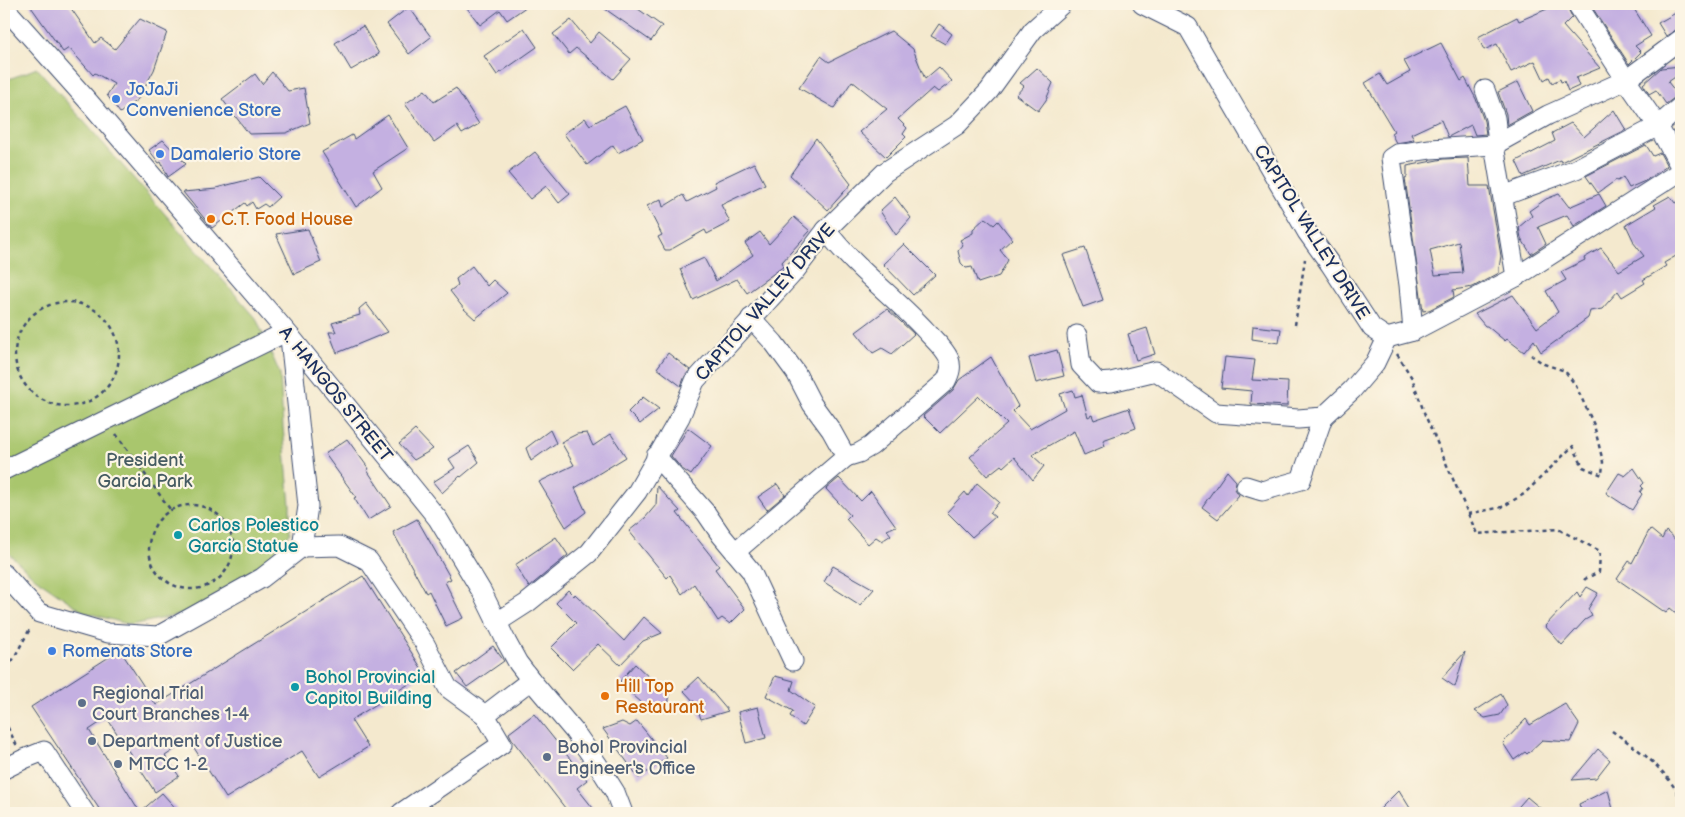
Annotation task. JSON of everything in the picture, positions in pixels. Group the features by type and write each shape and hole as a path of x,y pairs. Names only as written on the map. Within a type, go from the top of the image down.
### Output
{"street":[{"name":"CAPITOL VALLEY DRIVE","path":"496,623 527,603 589,553 637,492 680,417 695,382 795,271 826,230 885,172 957,125 989,90 1033,30 1062,4"},
{"name":"CAPITOL VALLEY DRIVE","path":"1142,4 1188,27 1307,232 1372,328 1387,338"},
{"path":"1246,486 1262,491 1301,480 1323,417 1352,390 1375,364 1387,338 1413,331 1516,277 1681,170 1658,126 1577,4"},
{"name":"A. HANGOS STREET","path":"4,6 288,334 438,519 482,592 511,650 530,680 574,731 598,765 616,792 623,813"},
{"path":"1413,331 1410,285 1391,158 1397,154 1430,149 1496,144 1548,115 1626,80 1681,39"},
{"path":"1485,90 1495,118 1502,196 1516,277"},
{"path":"1502,196 1576,169 1658,126 1681,106"},
{"path":"736,552 846,457 860,453 892,428 946,380 951,366 949,358 924,329 840,250 826,230"},
{"path":"751,318 774,343 796,373 812,404 831,430 846,457"},
{"path":"4,470 288,334 308,506 302,547"},
{"path":"1077,335 1081,365 1098,383 1111,382 1156,371 1216,413 1298,419 1323,417"},
{"path":"656,456 706,513 751,571 793,661"},
{"path":"4,574 39,613 108,633 158,636 262,578 302,547 339,546 369,561 425,644 448,688 485,715 502,744 401,813"},
{"path":"485,715 530,680"},
{"path":"4,770 44,751 85,813"}],"path":[{"path":"1295,325 1307,232"},
{"path":"67,300 94,308 113,327 120,354 113,380 93,400 67,407 40,399 21,380 14,353 21,327 40,307 67,300"},
{"path":"1387,338 1412,378 1425,415 1477,534 1558,529 1600,550 1599,572 1584,579 1583,583"},
{"path":"1468,514 1502,507 1524,494 1572,446 1582,467 1602,475 1603,462 1594,426 1576,386 1565,371 1544,364 1530,354"},
{"path":"106,420 170,509"},
{"path":"192,504 214,510 229,526 235,548 228,569 212,585 190,590 169,584 154,568 148,546 154,524 170,509 192,504"},
{"path":"4,676 39,613"},
{"path":"4,720 24,759"},
{"path":"1612,731 1633,745 1661,770 1681,800"}],"green space":[{"name":"President Garcia Park","path":"37,68 256,318 280,374 290,505 290,534 269,558 193,612 131,625 84,612 35,578 4,549 4,81"}],"building":[{"path":"29,4 68,4 95,43 101,38 115,49 140,19 167,32 154,70 138,99 120,113 107,95 114,84 95,73 93,75 69,48 63,52"},
{"path":"464,4 530,4 507,20 500,10 480,25"},
{"path":"598,4 631,4 662,26 651,41"},
{"path":"1553,4 1566,4 1572,17 1563,26 1600,68 1576,78 1579,86 1568,91 1564,81 1561,82 1560,79 1552,83 1549,77 1544,80 1535,61 1511,72 1497,44 1484,50 1478,37 1517,17 1519,21 1547,9 1546,7"},
{"path":"1590,4 1631,4 1651,36 1635,46 1641,52 1629,64"},
{"path":"409,7 431,37 409,54 387,24"},
{"path":"1681,10 1681,27 1666,36 1658,23"},
{"path":"571,20 590,43 599,32 631,59 613,79 576,48 569,54 553,34"},
{"path":"939,24 952,34 945,44 931,36"},
{"path":"363,26 379,54 351,70 335,43"},
{"path":"524,28 537,47 497,75 484,56"},
{"path":"891,31 913,49 925,79 939,67 952,81 938,92 933,88 898,119 907,128 903,134 906,137 886,157 859,132 887,109 852,81 834,108 799,88 821,56 829,62"},
{"path":"1441,43 1461,81 1465,78 1476,99 1484,121 1486,134 1475,135 1471,125 1448,137 1441,120 1411,134 1414,140 1396,143 1391,133 1394,131 1365,83 1380,74 1387,85 1410,72 1404,61"},
{"path":"1681,66 1681,73 1668,82 1678,95 1666,104 1656,90 1649,94 1643,84 1661,68"},
{"path":"1037,68 1053,83 1046,100 1038,111 1016,95 1024,86 1020,83"},
{"path":"272,72 288,91 304,88 310,123 286,133 249,134 222,99 255,74 262,84"},
{"path":"1518,82 1532,111 1507,125 1506,114 1498,92"},
{"path":"456,88 479,124 462,134 457,126 434,142 405,104 425,90 434,102"},
{"path":"625,106 643,139 618,153 613,145 587,165 564,134 585,118 590,125"},
{"path":"1614,110 1626,130 1561,162 1560,160 1523,176 1516,161 1555,141 1552,133 1571,123 1584,137"},
{"path":"388,115 408,148 373,171 382,187 356,207 322,152 352,135 354,139"},
{"path":"816,138 851,184 828,210 790,175"},
{"path":"163,140 186,164 168,177 161,162 159,163 149,150"},
{"path":"1646,145 1653,156 1660,153 1667,166 1645,181 1629,188 1623,177 1598,193 1586,176"},
{"path":"535,152 570,194 559,203 546,186 530,199 508,173"},
{"path":"1468,158 1470,186 1489,186 1501,256 1499,273 1473,287 1453,290 1454,297 1429,310 1423,311 1405,178 1407,177 1407,166 1443,159","holes":["1459,242 1463,273 1435,275 1430,250"]},
{"path":"754,163 765,184 721,205 730,222 707,234 705,230 670,250 665,250 658,237 662,235 647,206 661,199 663,207 683,195 687,202 716,187 714,182"},
{"path":"259,177 279,197 268,207 264,204 256,209 252,202 247,206 245,203 212,228 183,192 217,189"},
{"path":"1559,194 1569,207 1599,194 1606,206 1574,226 1567,215 1538,227 1546,244 1531,254 1521,238 1519,227 1532,216 1529,211 1546,199"},
{"path":"1670,196 1675,203 1681,200 1681,253 1664,263 1666,266 1643,280 1645,283 1622,297 1618,291 1602,309 1590,311 1588,318 1541,352 1534,340 1524,352 1485,326 1475,314 1513,295 1537,328 1558,312 1546,291 1566,280 1561,272 1585,260 1584,258 1601,248 1619,271 1644,256 1633,242 1626,225"},
{"path":"895,197 911,218 896,235 880,211"},
{"path":"794,217 810,231 782,262 784,266 747,293 737,279 693,300 680,269 704,258 716,281 753,255 745,243 760,232 769,244"},
{"path":"985,218 994,225 998,221 1012,239 1000,250 1008,260 999,276 978,283 972,267 966,268 961,263 958,251 963,245 960,240 973,233 973,229"},
{"path":"308,229 321,262 294,274 276,234"},
{"path":"904,244 935,275 913,295 883,264"},
{"path":"1085,248 1103,300 1083,307 1063,255"},
{"path":"472,266 487,286 493,280 507,293 475,319 464,309 450,291 458,285 456,279"},
{"path":"366,303 388,332 337,353 329,332 336,332 332,323 360,315 359,309"},
{"path":"887,309 914,334 892,354 882,348 873,353 856,332"},
{"path":"1253,326 1281,329 1279,343 1252,339"},
{"path":"1147,328 1155,354 1136,360 1128,334"},
{"path":"1057,350 1064,376 1036,383 1029,358"},
{"path":"668,353 690,370 681,386 657,368"},
{"path":"991,357 1018,406 1013,411 1030,429 1065,409 1060,394 1073,390 1075,397 1082,395 1088,417 1092,415 1094,420 1129,408 1136,428 1103,440 1105,446 1084,455 1074,431 1032,455 1044,466 1033,480 1014,457 1003,467 1001,465 987,476 970,457 1007,424 979,396 940,433 923,416 953,390 959,380"},
{"path":"1225,357 1255,360 1252,380 1288,382 1287,406 1251,404 1252,391 1221,388"},
{"path":"643,397 659,409 640,424 628,412"},
{"path":"688,428 712,446 691,475 682,469 671,456"},
{"path":"415,430 433,449 414,460 399,444"},
{"path":"550,430 556,443 531,461 526,448"},
{"path":"587,433 593,446 611,434 626,457 575,488 586,512 566,527 539,482 574,465 561,442 577,434"},
{"path":"347,439 369,469 367,470 391,506 368,520 354,498 356,497 325,454"},
{"path":"469,446 479,462 442,493 433,482 455,468 449,459"},
{"path":"1634,468 1644,483 1641,486 1643,488 1640,492 1642,494 1632,510 1606,493 1619,473 1625,476"},
{"path":"1227,471 1236,481 1235,489 1239,495 1218,519 1202,507"},
{"path":"839,478 861,501 871,491 896,526 887,530 891,535 882,541 876,537 868,544 846,519 850,515 826,489"},
{"path":"977,483 999,502 990,513 995,517 972,537 947,512 965,492 968,496"},
{"path":"777,484 785,495 767,510 758,497"},
{"path":"657,486 680,511 677,513 719,566 715,569 745,609 730,624 722,618 718,621 694,584 682,594 670,575 667,578 629,531 645,518 656,505"},
{"path":"417,519 451,579 445,582 463,618 446,626 429,591 426,593 393,532"},
{"path":"1650,529 1662,539 1666,531 1681,545 1681,617 1670,608 1666,613 1617,579 1629,561 1632,563"},
{"path":"556,537 568,555 529,587 515,565"},
{"path":"833,566 874,589 860,605 824,582"},
{"name":"Bohol Provincial Capitol Building","path":"363,576 425,674 351,720 368,747 319,777 302,751 226,798 189,740 165,756 179,776 155,792 107,718 89,730 140,812 162,793 180,813 102,813 31,707 120,650 156,705"},
{"path":"1587,587 1598,593 1588,609 1592,616 1585,620 1562,645 1545,626 1577,592 1580,597"},
{"path":"568,590 574,596 575,594 624,641 644,617 662,633 643,641 620,665 598,644 572,669 551,648 576,623 556,603"},
{"path":"493,646 504,661 467,687 456,673"},
{"path":"1465,652 1455,687 1442,678"},
{"path":"635,664 652,680 662,682 670,689 668,709 654,706 650,710 625,688 620,681"},
{"path":"775,676 794,681 791,690 815,707 803,726 790,716 793,711 766,696"},
{"path":"699,677 728,711 701,719 696,704 684,691"},
{"path":"1501,694 1507,705 1500,715 1485,718 1475,711"},
{"path":"1565,704 1579,724 1570,742 1542,740 1527,754 1525,752 1514,760 1503,743 1526,719 1530,725"},
{"path":"758,707 766,738 746,743 738,712"},
{"name":"Bohol Provincial Engineer's Office","path":"534,714 587,780 577,788 597,813 569,813 513,741 509,733"},
{"path":"637,721 667,758 639,778 603,729 622,722 630,726"},
{"path":"1598,749 1610,760 1596,778 1572,780"},
{"path":"1399,790 1413,813 1376,813"},
{"path":"1608,790 1614,813 1582,813 1579,804"},
{"path":"1527,797 1546,813 1513,813"}],"place":[{"name":"JoJaJi Convenience Store","path":"116,99"},
{"name":"Damalerio Store","path":"160,154"},
{"name":"C.T. Food House","path":"211,219"},
{"name":"Carlos Polestico Garcia Statue","path":"178,535"},
{"name":"Romenats Store","path":"52,651"},
{"name":"Bohol Provincial Capitol Building","path":"295,687"},
{"name":"Hill Top Restaurant","path":"605,696"},
{"name":"Regional Trial Court Branches 1-4","path":"82,703"},
{"name":"Department of Justice","path":"92,741"},
{"name":"Bohol Provincial Engineer's Office","path":"547,757"},
{"name":"MTCC 1-2","path":"118,764"}]}
